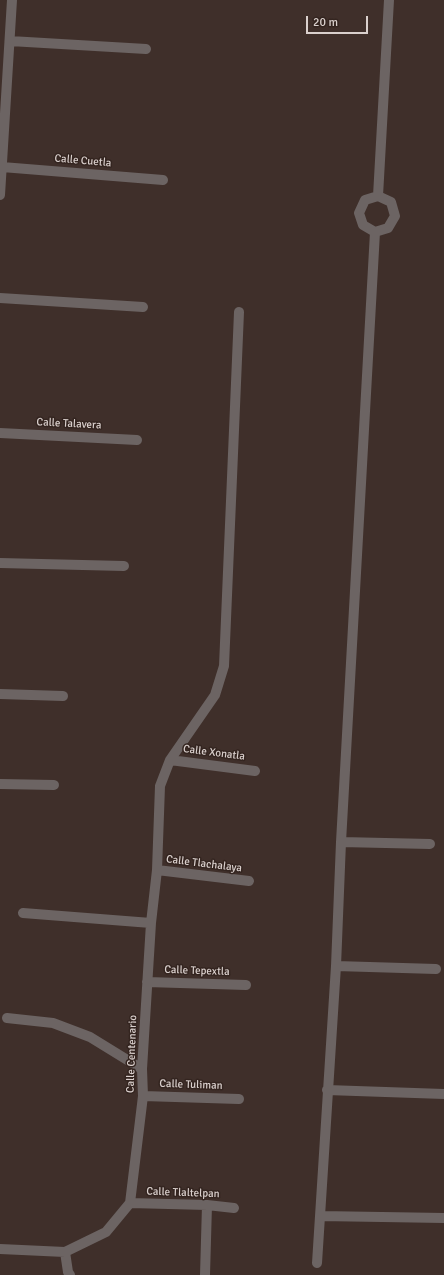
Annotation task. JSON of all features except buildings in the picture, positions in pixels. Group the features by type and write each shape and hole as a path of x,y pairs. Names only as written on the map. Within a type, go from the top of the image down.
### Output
{"street":[{"path":"0,195 12,0"},
{"path":"378,196 389,0"},
{"path":"0,18 10,18"},
{"path":"10,40 146,49"},
{"name":"Calle Cuetla","path":"2,167 163,180"},
{"path":"378,196 391,202 395,216 388,228 375,232 363,225 359,213 365,200 378,196"},
{"path":"318,1263 327,1090 336,966 341,842 375,232"},
{"path":"0,298 143,307"},
{"name":"Calle Centenario","path":"130,1203 143,1096 142,1069 151,923 157,870 160,786 170,760 215,695 224,666 239,312"},
{"name":"Calle Talavera","path":"0,433 137,440"},
{"path":"0,563 124,566"},
{"path":"0,694 63,696"},
{"name":"Calle Xonatla","path":"170,760 255,771"},
{"path":"0,784 54,785"},
{"path":"341,842 430,844"},
{"name":"Calle Tlachalaya","path":"157,870 249,881"},
{"path":"22,913 151,923"},
{"path":"336,966 436,969"},
{"name":"Calle Tepextla","path":"147,982 246,985"},
{"path":"7,1018 53,1023 90,1037 142,1069"},
{"path":"327,1090 444,1094"},
{"name":"Calle Tuliman","path":"143,1096 239,1099"},
{"path":"0,1249 65,1252 106,1232 130,1203"},
{"name":"Calle Tlaltelpan","path":"130,1203 207,1205 234,1208"},
{"path":"205,1275 207,1205"},
{"path":"320,1216 444,1218"},
{"path":"65,1252 68,1272 70,1275"}]}
